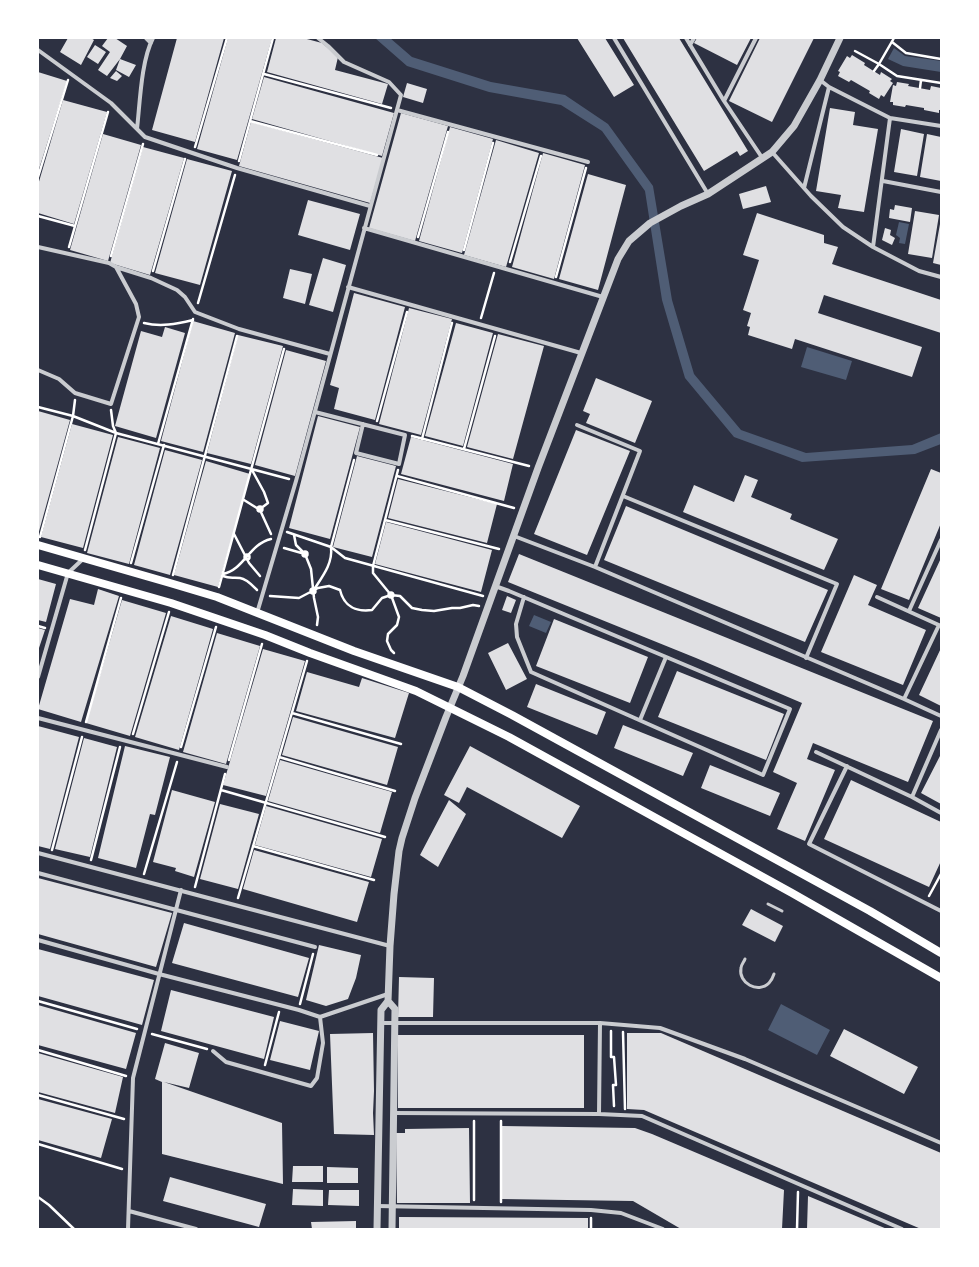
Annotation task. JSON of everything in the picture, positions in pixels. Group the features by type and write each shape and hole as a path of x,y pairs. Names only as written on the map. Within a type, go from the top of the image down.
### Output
{"main road":[{"path":"39,541 83,558 216,597 314,636 458,688 512,715 856,904 941,953"},
{"path":"38,565 171,603 265,635 310,653 416,691 509,737 792,893 941,978"}],"street":[{"path":"146,38 151,43"},
{"path":"137,129 142,77 153,38"},
{"path":"257,613 296,481 401,95 390,82 344,62 318,38"},
{"path":"614,38 708,194"},
{"path":"686,38 724,101 763,159"},
{"path":"690,45 694,38"},
{"path":"724,101 756,38"},
{"path":"377,1229 381,1010 388,997 390,946 395,887 402,838 415,798 458,688 581,353 618,259 629,242 650,223 664,214 708,194 772,152 794,126 820,80 840,38"},
{"path":"38,50 111,103 145,137 237,168 370,206"},
{"path":"820,80 829,87 890,118 941,126"},
{"path":"804,188 829,87"},
{"path":"397,110 588,162"},
{"path":"873,247 883,181 890,118"},
{"path":"772,152 804,188 843,227 873,247 919,271 941,277"},
{"path":"883,181 941,192"},
{"path":"364,228 603,297"},
{"path":"38,247 109,263 116,267 151,278 178,290 185,297 195,312 239,329 330,354"},
{"path":"38,370 59,379 75,393 111,404 139,317 136,304 116,267"},
{"path":"348,287 581,353"},
{"path":"315,412 405,434 399,464 356,453 363,424"},
{"path":"577,425 640,451 595,567"},
{"path":"623,496 837,584 806,658"},
{"path":"514,536 595,567 941,716"},
{"path":"909,611 941,540"},
{"path":"38,677 68,574 83,558"},
{"path":"495,586 524,597 790,709 763,775 531,672 517,637 516,624 524,597"},
{"path":"877,597 940,625 904,699"},
{"path":"640,720 666,657"},
{"path":"38,718 227,767"},
{"path":"912,797 941,730"},
{"path":"816,752 912,797 941,813"},
{"path":"847,766 809,844 941,911"},
{"path":"38,853 390,946"},
{"path":"38,873 315,947"},
{"path":"128,1229 130,1121 133,1078 181,890"},
{"path":"38,940 159,974 299,1010 320,1017 388,997"},
{"path":"388,997 395,1009 391,1206 392,1229"},
{"path":"213,1051 226,1062 311,1086 317,1078 323,1043 320,1017"},
{"path":"381,1023 600,1023 660,1028 745,1058 941,1143"},
{"path":"599,1114 600,1023"},
{"path":"393,1113 599,1114 642,1116 902,1229"},
{"path":"377,1206 590,1210 621,1213 662,1229"},
{"path":"129,1211 196,1229"}],"lane":[{"path":"768,904 782,911"},
{"path":"745,959 741,966 741,975 745,983 753,988 766,985 770,982 774,974"}],"path":[{"path":"194,153 227,38"},
{"path":"874,71 894,38"},
{"path":"892,42 906,53 941,58"},
{"path":"856,51 897,76 941,83"},
{"path":"38,177 70,73"},
{"path":"264,74 397,110"},
{"path":"920,88 921,80"},
{"path":"67,253 111,103"},
{"path":"250,120 384,157"},
{"path":"416,243 450,124"},
{"path":"462,257 495,136"},
{"path":"109,263 145,137"},
{"path":"508,270 542,149"},
{"path":"151,278 187,151"},
{"path":"554,283 588,162"},
{"path":"38,216 75,226"},
{"path":"484,308 496,267"},
{"path":"375,427 409,304"},
{"path":"158,444 195,312"},
{"path":"422,439 454,317"},
{"path":"155,326 174,325 193,320"},
{"path":"170,583 239,329"},
{"path":"464,449 496,329"},
{"path":"216,597 244,500 286,342"},
{"path":"39,541 73,416 75,393"},
{"path":"83,558 116,433 110,415 111,404"},
{"path":"38,407 73,416 116,433 296,481"},
{"path":"405,434 538,468"},
{"path":"129,571 164,445"},
{"path":"313,591 330,562 332,555 331,547 356,453"},
{"path":"252,469 268,503 260,509"},
{"path":"404,669 398,657 391,650 387,641 388,634 397,625 399,617 391,596 373,573 373,566 397,476 524,510"},
{"path":"223,575 234,571 252,550 264,541 276,539 273,536 260,509 244,500"},
{"path":"385,520 508,551"},
{"path":"281,530 331,547 345,558 491,598"},
{"path":"234,534 246,557 265,585"},
{"path":"294,534 296,545 304,554 311,569 318,618 314,636"},
{"path":"277,545 304,554"},
{"path":"223,575 229,578 246,580 263,592"},
{"path":"261,598 271,596 299,598 318,588 329,586 340,590 344,600 351,607 362,611 372,610 382,598 391,596 400,596 412,608 422,610 434,611 473,605 487,609"},
{"path":"131,742 171,603"},
{"path":"236,905 252,846 310,653"},
{"path":"292,713 401,744"},
{"path":"90,866 122,740"},
{"path":"279,757 395,791"},
{"path":"221,790 385,837"},
{"path":"252,846 374,880"},
{"path":"926,903 941,874"},
{"path":"299,1010 315,947"},
{"path":"38,1001 144,1032"},
{"path":"265,1065 281,1006"},
{"path":"612,1032 611,1057 614,1057 616,1085 613,1085 614,1109"},
{"path":"623,1032 625,1109"},
{"path":"38,1050 133,1078"},
{"path":"38,1095 130,1121"},
{"path":"474,1114 475,1208"},
{"path":"501,1114 502,1208"},
{"path":"38,1144 130,1171"},
{"path":"797,1229 798,1184"},
{"path":"38,1197 49,1205 74,1229"}],"water":[{"path":"375,38 390,38 412,57 491,82 565,95 608,124 653,186 672,300 694,374 741,430 806,453 912,445 941,433 941,444 915,454 802,462 734,437 685,378 662,300 645,191 602,131 561,105 489,92 407,66"},
{"path":"894,48 905,56 941,61 941,72 903,66 888,59"},
{"path":"899,222 909,224 905,244 899,243 900,238 896,235"},
{"path":"807,347 852,361 846,380 801,367"},
{"path":"534,615 551,622 546,633 529,626"},
{"path":"781,1004 830,1030 817,1055 768,1030"}],"building":[{"path":"68,38 91,38 94,40 81,65 60,52"},
{"path":"108,38 115,38 127,46 120,59 107,76 98,70 110,52 102,46"},
{"path":"177,38 224,38 195,142 152,130"},
{"path":"228,38 272,38 237,160 197,149"},
{"path":"276,38 303,38 322,43 338,57 335,70 388,84 382,104 267,72"},
{"path":"577,38 605,38 634,85 614,97"},
{"path":"623,38 679,38 748,151 740,156 737,151 704,171"},
{"path":"697,38 751,38 737,65 694,43"},
{"path":"760,38 814,38 772,122 729,101"},
{"path":"95,45 106,52 98,64 87,57"},
{"path":"852,55 880,75 881,72 892,79 890,81 893,83 884,97 881,95 879,99 869,93 870,91 851,80 849,82 838,76 840,72 838,71 847,56 850,58"},
{"path":"120,59 136,65 129,77 116,70"},
{"path":"116,71 122,76 117,81 110,78"},
{"path":"38,72 67,81 38,172"},
{"path":"264,77 394,113 382,156 252,119"},
{"path":"897,82 909,84 908,86 930,90 931,86 941,88 941,110 939,110 939,113 924,110 924,108 906,105 905,107 893,105 893,102 890,102 893,85 896,86"},
{"path":"407,83 427,89 423,103 403,97"},
{"path":"63,100 107,112 74,224 38,213 38,185"},
{"path":"830,108 855,112 853,125 878,129 864,212 838,208 841,195 816,191"},
{"path":"401,113 448,126 415,241 369,228"},
{"path":"251,122 383,158 370,203 239,166"},
{"path":"450,127 493,139 462,253 419,241"},
{"path":"901,129 924,134 917,176 894,172"},
{"path":"103,134 141,145 108,261 70,250"},
{"path":"927,134 941,137 941,181 920,177"},
{"path":"496,140 539,153 506,267 464,255"},
{"path":"143,147 184,158 150,275 110,263"},
{"path":"543,153 585,165 554,279 512,267"},
{"path":"187,159 232,171 200,285 155,273"},
{"path":"588,174 626,185 598,290 559,279"},
{"path":"766,186 771,202 743,209 739,194"},
{"path":"308,200 360,214 350,250 298,235"},
{"path":"895,205 912,208 910,222 889,218 890,209 894,210"},
{"path":"915,211 939,215 932,258 908,254"},
{"path":"757,213 824,235 824,243 838,247 832,264 941,300 941,333 824,295 818,313 922,347 912,377 795,339 792,349 748,335 750,327 747,326 751,313 743,310 759,260 743,255"},
{"path":"941,224 941,265 933,263"},
{"path":"885,228 891,230 890,235 895,238 892,245 882,240"},
{"path":"323,258 346,265 333,312 309,305"},
{"path":"290,269 312,274 305,304 283,298"},
{"path":"354,293 405,307 375,420 334,409 339,388 330,385"},
{"path":"409,308 452,319 421,435 379,424"},
{"path":"193,321 235,333 203,452 161,441"},
{"path":"456,323 493,333 463,446 425,436"},
{"path":"165,327 185,333 156,438 115,426 141,331 162,337"},
{"path":"498,334 544,346 513,459 467,447"},
{"path":"238,335 283,346 251,464 207,453"},
{"path":"286,350 326,361 295,476 255,465"},
{"path":"596,378 652,401 635,443 586,423 590,414 583,411"},
{"path":"38,411 70,420 38,535"},
{"path":"318,416 360,427 330,539 289,528"},
{"path":"72,424 113,435 83,548 41,537"},
{"path":"576,430 630,451 587,555 534,534"},
{"path":"118,437 160,448 129,564 87,553"},
{"path":"411,437 513,464 504,501 401,474"},
{"path":"165,450 202,460 170,575 134,565"},
{"path":"357,456 396,466 372,557 333,547"},
{"path":"206,461 250,474 218,587 174,575"},
{"path":"931,469 941,473 941,523 909,600 881,589"},
{"path":"745,475 758,480 751,497 792,514 790,519 838,539 824,570 683,512 694,485 734,502"},
{"path":"398,479 497,504 487,543 388,518"},
{"path":"626,506 828,590 805,642 604,560"},
{"path":"386,522 492,550 481,592 375,564"},
{"path":"519,554 933,721 908,782 813,743 807,759 835,770 805,841 777,829 797,783 773,772 802,703 696,658 508,582"},
{"path":"941,558 941,618 918,608"},
{"path":"854,575 877,585 868,605 926,630 903,685 821,652"},
{"path":"38,579 56,584 46,622 38,620"},
{"path":"98,589 119,596 81,722 38,709 70,599 94,605"},
{"path":"507,596 516,600 511,613 502,610"},
{"path":"122,600 166,613 130,736 86,723"},
{"path":"171,616 213,629 179,750 135,737"},
{"path":"554,619 648,657 630,703 536,666"},
{"path":"38,628 45,630 38,651"},
{"path":"217,633 260,646 226,764 183,752"},
{"path":"508,643 527,679 506,690 488,653"},
{"path":"941,648 941,706 919,695"},
{"path":"263,649 305,661 266,796 223,785"},
{"path":"677,671 784,714 766,760 658,717"},
{"path":"307,672 359,687 362,678 409,693 395,738 296,711"},
{"path":"536,684 606,712 597,735 527,707"},
{"path":"293,717 398,747 387,785 282,755"},
{"path":"623,725 693,753 683,776 614,748"},
{"path":"38,726 79,737 50,849 38,846"},
{"path":"84,738 117,747 90,857 55,849"},
{"path":"125,746 170,757 155,815 150,814 136,868 98,858"},
{"path":"470,746 580,806 562,838 467,787 459,803 444,795"},
{"path":"941,754 941,804 921,793"},
{"path":"280,760 392,792 380,833 268,801"},
{"path":"710,765 780,793 770,816 701,788"},
{"path":"851,780 941,822 941,861 929,887 824,839"},
{"path":"172,790 215,802 194,877 175,871 176,868 153,862"},
{"path":"449,800 466,814 438,867 420,855"},
{"path":"220,804 259,814 238,889 200,879"},
{"path":"266,806 382,839 371,877 255,845"},
{"path":"254,850 369,882 357,922 243,889"},
{"path":"38,878 172,913 156,967 38,934"},
{"path":"751,909 783,926 775,942 742,925"},
{"path":"184,923 309,958 298,997 172,963"},
{"path":"319,945 361,955 356,978 348,999 326,1006 306,1000"},
{"path":"38,949 154,980 142,1025 38,996"},
{"path":"399,977 434,978 433,1017 398,1017"},
{"path":"171,990 274,1017 264,1059 161,1031"},
{"path":"38,1005 136,1033 126,1069 38,1045"},
{"path":"280,1021 319,1031 310,1070 270,1060"},
{"path":"844,1029 918,1067 904,1094 830,1056"},
{"path":"373,1033 374,1135 334,1134 330,1034"},
{"path":"627,1033 661,1033 941,1153 941,1229 921,1229 644,1110 627,1109"},
{"path":"398,1035 584,1035 584,1108 398,1108"},
{"path":"165,1043 199,1053 189,1088 164,1082 282,1123 283,1184 162,1154 162,1082 155,1079"},
{"path":"38,1053 123,1077 115,1113 38,1092"},
{"path":"38,1099 112,1119 101,1158 38,1140"},
{"path":"502,1126 635,1128 652,1134 784,1190 782,1229 681,1229 633,1201 501,1199"},
{"path":"469,1128 470,1203 397,1203 396,1133 405,1133 405,1129"},
{"path":"293,1166 323,1166 323,1182 292,1182"},
{"path":"327,1167 358,1168 358,1183 327,1183"},
{"path":"170,1177 266,1204 259,1227 163,1201"},
{"path":"293,1189 323,1190 323,1206 292,1205"},
{"path":"329,1190 359,1190 359,1206 328,1205"},
{"path":"808,1196 875,1224 887,1229 807,1229"},
{"path":"399,1217 588,1218 588,1229 399,1229"},
{"path":"356,1221 356,1229 312,1229 311,1222"}]}
